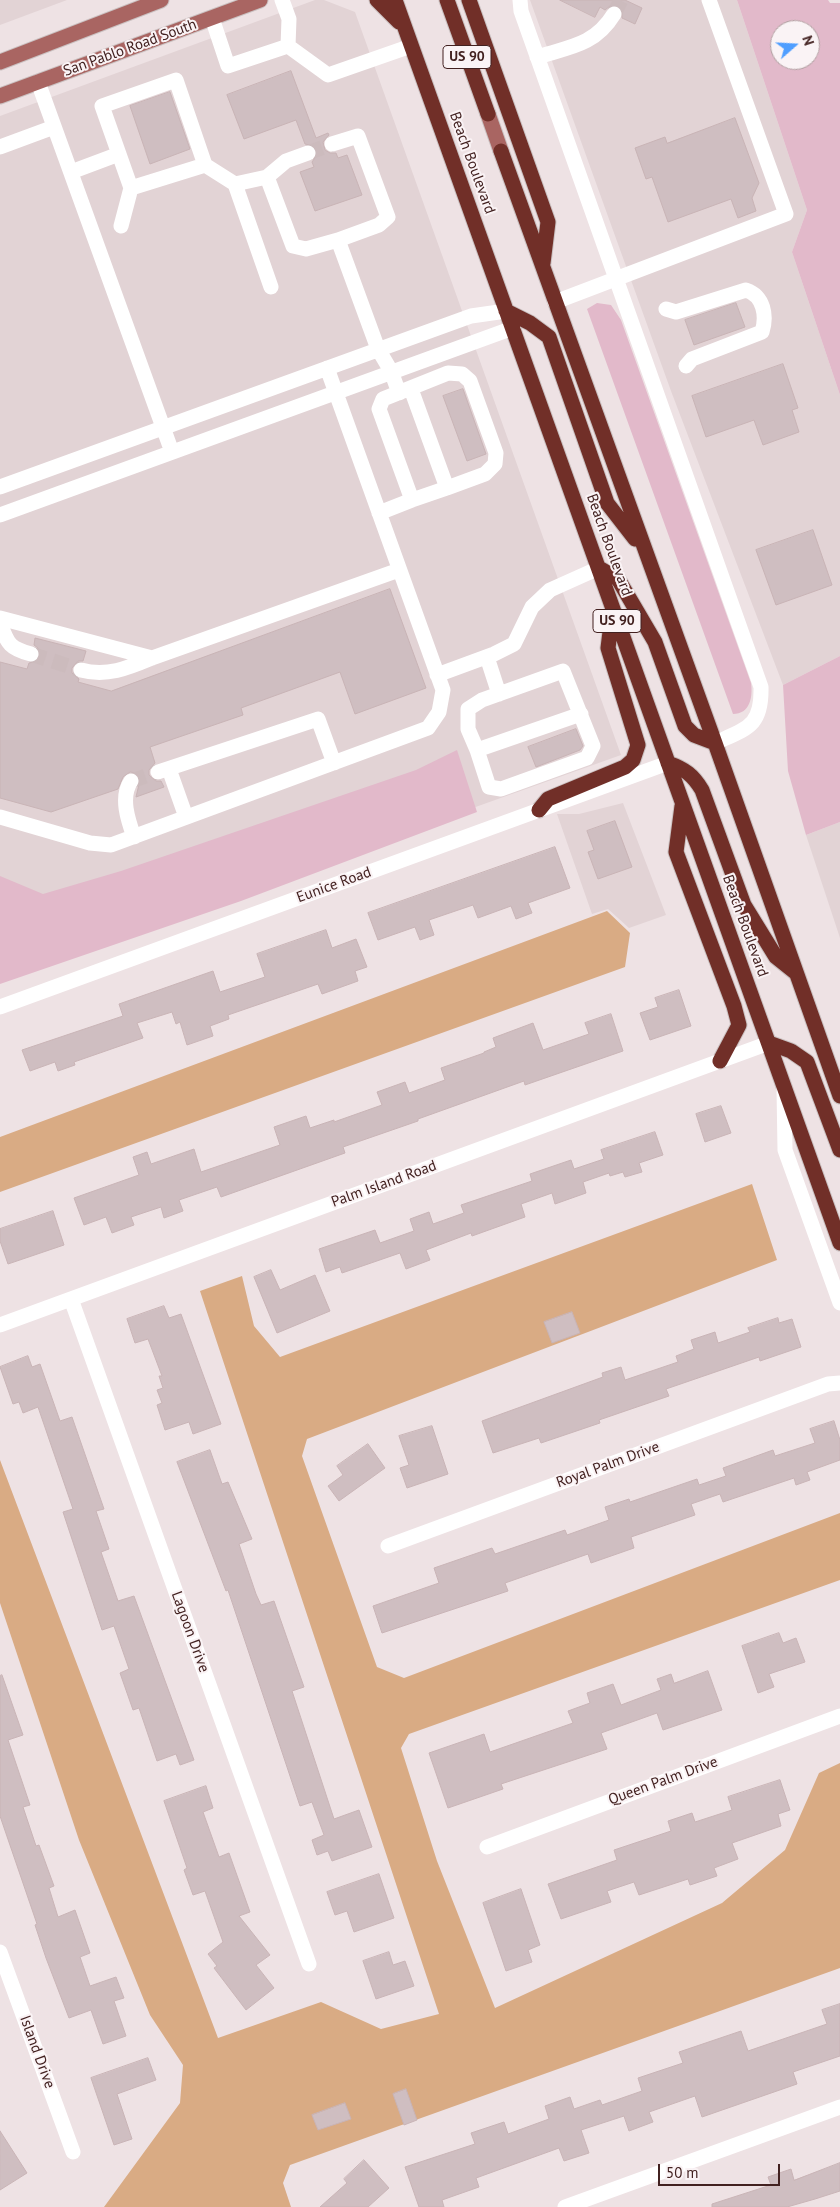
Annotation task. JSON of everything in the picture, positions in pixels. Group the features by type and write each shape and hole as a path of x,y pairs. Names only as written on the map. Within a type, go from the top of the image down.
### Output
{"highway":[{"path":"377,0 405,30"},
{"name":"Beach Boulevard","path":"395,0 840,1242"},
{"name":"US 90","path":"447,0 488,114"},
{"path":"469,0 548,222 542,267"},
{"name":"US 90","path":"501,151 715,743 840,1096"},
{"path":"506,310 530,323 549,338 607,503 645,552"},
{"path":"599,568 618,579 655,642 684,726 694,735 715,743"},
{"path":"539,810 548,798 625,767 637,754 638,745 635,730 608,648 610,632 616,618"},
{"path":"668,763 686,770 695,778 702,790 744,905 776,957 796,973"},
{"path":"682,802 676,852 734,1006 739,1025 720,1061"},
{"path":"769,1044 791,1051 807,1062 840,1150"}],"main road":[{"path":"0,62 161,0"},
{"name":"San Pablo Road South","path":"0,96 260,0"},
{"name":"US 90","path":"488,114 501,151"}],"street":[{"path":"282,0 289,19 288,46"},
{"path":"520,0 521,11 537,57 761,687 762,705 758,718 743,730 715,743"},
{"path":"555,302 617,280 786,214 709,0"},
{"path":"537,57 589,41 605,29 614,14"},
{"path":"212,18 228,66 288,46"},
{"path":"288,46 328,75 411,46"},
{"path":"121,226 131,188 102,106 176,80 205,165 235,184 271,287"},
{"path":"38,82 172,452"},
{"path":"0,147 54,127"},
{"path":"267,177 293,246 306,249 379,225 388,217 358,136 332,144"},
{"path":"235,184 267,177 286,161 308,153"},
{"path":"71,172 119,154"},
{"path":"131,188 205,165"},
{"path":"338,240 378,350 405,391 447,488"},
{"path":"666,309 676,312 746,290 754,293 763,306 766,321 762,332 692,359 686,366"},
{"path":"0,487 471,316 506,310"},
{"path":"0,515 335,391 513,328"},
{"path":"0,817 90,843 111,844 428,728 439,712 443,690 327,368"},
{"path":"379,512 485,474 495,464 496,453 470,381 462,374 448,373 383,399 380,409 412,500"},
{"path":"437,675 487,657 514,644 532,606 550,590 599,568"},
{"path":"81,670 95,674 121,671 152,658 399,570"},
{"path":"0,618 152,658"},
{"path":"0,623 8,643 17,650 31,654"},
{"path":"487,657 499,694"},
{"path":"563,671 581,714 593,746 587,758 501,789 489,787 468,729 468,709 482,700 563,671"},
{"path":"477,750 581,714"},
{"path":"186,817 164,770 318,719 334,763"},
{"name":"Eunice Road","path":"0,1007 668,763"},
{"path":"131,781 126,788 126,805 134,837"},
{"name":"Palm Island Road","path":"0,1325 769,1044"},
{"path":"784,1085 785,1150 840,1303"},
{"name":"Lagoon Drive","path":"71,1300 309,1964"},
{"name":"Royal Palm Drive","path":"388,1546 834,1384 840,1371"},
{"name":"Queen Palm Drive","path":"487,1847 840,1716"},
{"name":"Island Drive","path":"0,1952 73,2152"},
{"path":"565,2207 840,2107"}],"shaded area":[{"path":"0,0 67,0 0,25"},
{"path":"315,0 324,0 355,12 621,755 0,977 0,116"},
{"path":"530,0 737,0 807,210 792,252 840,395 840,656 783,685 671,391"},
{"path":"737,0 828,0 830,3 840,3 840,395 792,252 807,210"},
{"path":"597,303 611,305 621,320 751,683 751,699 749,704 747,708 739,713 733,714 587,309"},
{"path":"840,656 840,822 806,835 788,771 783,685"},
{"path":"457,750 477,812 241,901 0,984 0,876 43,894 121,871 416,770"},
{"path":"623,803 666,915 629,928 608,909 592,914 557,814 579,814"},
{"path":"840,822 840,938 806,835"},
{"path":"607,911 630,933 625,967 0,1192 0,1137"},
{"path":"752,1184 777,1260 307,1439 302,1456 377,1667 404,1678 840,1513 840,1580 409,1734 401,1748 437,1861 495,2008 722,1903 785,1850 819,1773 840,1763 840,1968 290,2165 283,2183 291,2207 104,2207 180,2103 183,2065 150,2015 79,1840 0,1603 0,1460 218,2038 321,2002 381,2029 439,2014 200,1291 242,1276 254,1326 280,1357"}],"building":[{"path":"560,0 625,0 642,8 635,24 622,18 622,10 615,5 605,10 600,7 595,17"},
{"path":"291,71 316,138 328,133 329,135 323,142 325,150 330,153 336,153 338,158 347,155 362,195 315,211 300,172 314,167 312,162 317,155 317,150 314,146 305,144 296,120 244,139 227,95"},
{"path":"170,92 190,149 150,164 130,106"},
{"path":"735,118 759,183 752,198 756,211 738,218 731,199 668,222 652,177 646,179 635,148 665,137 667,143"},
{"path":"736,303 745,327 694,345 685,320"},
{"path":"783,364 798,408 792,410 799,432 763,445 754,420 706,437 692,396"},
{"path":"463,389 486,454 467,461 443,396"},
{"path":"813,530 832,585 776,605 756,550"},
{"path":"390,589 426,688 355,714 340,672 241,708 243,715 150,747 155,763 149,770 149,775 156,781 161,781 164,787 136,797 140,780 136,773 130,772 123,777 118,789 51,812 0,798 0,662 27,669 29,663 37,661 40,656 38,648 34,645 35,638 86,651 83,661 78,661 72,668 72,673 79,679 78,682 111,691"},
{"path":"576,729 583,746 580,750 536,767 528,747"},
{"path":"615,821 632,867 598,879 588,852 594,850 587,831"},
{"path":"555,847 570,888 528,903 532,913 516,919 511,906 478,918 473,905 429,920 434,935 420,940 415,927 378,940 368,913"},
{"path":"326,930 332,948 356,939 367,967 355,971 358,981 322,994 318,984 228,1015 229,1019 210,1026 213,1036 187,1045 180,1022 176,1024 172,1012 137,1023 143,1038 74,1062 75,1065 58,1071 55,1062 30,1071 22,1050 123,1016 119,1004 213,971 220,992 265,977 257,954"},
{"path":"679,990 691,1026 650,1040 640,1013 658,1007 655,998"},
{"path":"611,1014 623,1051 525,1085 524,1081 418,1119 418,1121 343,1147 345,1153 221,1197 217,1187 179,1200 183,1211 164,1218 161,1207 131,1217 134,1225 112,1233 106,1217 84,1225 74,1198 139,1175 133,1157 147,1152 151,1164 194,1149 201,1172 280,1145 274,1127 306,1116 310,1128 334,1120 334,1122 382,1105 377,1092 405,1082 409,1093 445,1080 441,1068 496,1047 493,1038 533,1023 543,1050 589,1034 585,1023"},
{"path":"721,1106 731,1133 705,1142 696,1114"},
{"path":"655,1132 663,1155 639,1163 642,1172 625,1177 623,1172 610,1176 609,1173 583,1182 586,1193 555,1204 552,1193 521,1204 525,1217 472,1236 471,1233 426,1250 430,1260 406,1269 400,1253 342,1273 340,1267 326,1272 319,1249 375,1230 380,1243 414,1231 410,1219 429,1212 433,1224 464,1213 461,1205 532,1181 530,1174 571,1160 574,1169 604,1159 601,1150"},
{"path":"53,1211 64,1245 8,1264 0,1241 0,1229"},
{"path":"271,1270 280,1290 315,1275 330,1311 277,1333 254,1277"},
{"path":"164,1306 169,1318 181,1314 221,1424 193,1434 189,1422 165,1430 157,1405 162,1403 157,1390 163,1388 159,1376 162,1376 148,1339 135,1343 127,1319"},
{"path":"572,1312 580,1333 552,1343 544,1322"},
{"path":"778,1318 779,1323 792,1319 801,1347 760,1361 759,1357 666,1389 669,1396 599,1420 600,1423 541,1443 539,1438 493,1453 482,1421 603,1377 602,1373 621,1367 625,1380 678,1362 676,1356 694,1349 691,1340 715,1332 718,1343 750,1332 748,1328"},
{"path":"28,1356 32,1367 40,1364 60,1421 72,1417 104,1509 96,1511 109,1549 101,1552 118,1601 134,1596 194,1760 180,1765 176,1754 157,1761 139,1708 133,1710 120,1673 129,1669 114,1626 102,1630 63,1512 73,1509 38,1407 23,1413 19,1402 13,1404 0,1367"},
{"path":"834,1421 840,1440 840,1460 807,1472 810,1480 796,1485 794,1478 723,1502 720,1494 691,1504 695,1515 631,1537 634,1548 591,1563 588,1554 505,1583 508,1591 382,1633 373,1606 439,1583 434,1568 492,1548 495,1554 565,1530 567,1535 609,1520 605,1507 629,1499 630,1502 697,1479 699,1485 726,1476 723,1468 773,1450 775,1456 815,1443 810,1429"},
{"path":"432,1426 448,1474 407,1488 400,1468 409,1465 399,1436"},
{"path":"368,1444 385,1468 339,1501 328,1486 343,1475 337,1466"},
{"path":"210,1450 222,1484 228,1482 252,1539 239,1544 256,1594 261,1605 274,1601 304,1687 292,1691 334,1819 359,1810 372,1847 332,1861 328,1851 317,1855 312,1840 324,1835 312,1802 300,1806 228,1590 226,1591 177,1462"},
{"path":"779,1633 783,1643 796,1638 805,1662 769,1674 774,1687 758,1693 742,1646"},
{"path":"708,1671 722,1710 663,1730 657,1713 601,1733 607,1749 501,1784 503,1789 448,1808 429,1753 484,1734 490,1752 573,1723 568,1711 590,1703 587,1693 613,1684 621,1705 661,1690 657,1679 671,1674 674,1683"},
{"path":"2,1675 23,1735 8,1740 30,1805 23,1807 36,1846 39,1845 54,1886 49,1888 58,1917 75,1910 90,1953 80,1957 90,1986 116,1977 124,1998 114,2001 126,2036 103,2044 91,2010 69,2018 46,1958 35,1925 37,1924 0,1816 0,1676"},
{"path":"780,1780 790,1810 778,1814 781,1826 732,1843 738,1859 714,1868 717,1876 690,1885 688,1879 639,1895 634,1882 607,1891 611,1902 561,1919 548,1884 617,1860 614,1850 671,1831 668,1821 692,1813 695,1822 732,1810 728,1797"},
{"path":"206,1786 213,1808 203,1812 219,1857 229,1853 250,1912 239,1916 270,1955 256,1965 274,1988 246,2010 214,1968 217,1966 208,1954 223,1942 205,1891 193,1895 184,1870 187,1868 164,1801"},
{"path":"379,1874 394,1918 354,1932 347,1911 335,1915 327,1892"},
{"path":"521,1889 540,1945 528,1950 532,1962 506,1971 483,1903"},
{"path":"389,1952 393,1965 405,1961 414,1986 376,1999 363,1961"},
{"path":"840,2004 840,2056 793,2072 797,2084 702,2117 695,2096 649,2112 653,2122 629,2131 624,2116 581,2130 589,2153 564,2161 559,2148 476,2178 479,2187 442,2200 444,2207 419,2207 405,2167 475,2144 471,2133 504,2122 508,2134 549,2119 545,2106 570,2097 574,2109 600,2100 602,2105 642,2091 638,2078 683,2063 679,2052 741,2031 748,2051 827,2024 822,2010"},
{"path":"148,2058 156,2080 117,2094 132,2139 114,2145 91,2078"},
{"path":"406,2089 417,2120 404,2125 393,2094"},
{"path":"345,2103 351,2119 318,2130 312,2115"},
{"path":"0,2131 27,2173 0,2190"},
{"path":"364,2160 389,2188 368,2207 320,2207 347,2183 344,2179"},
{"path":"840,2163 840,2191 787,2207 712,2207 712,2204 771,2185 768,2177 791,2169 794,2180"}],"tunnel":[{"path":"614,14 621,0"},
{"path":"308,153 332,144"},
{"path":"31,654 81,670"},
{"path":"131,781 158,772"}]}
